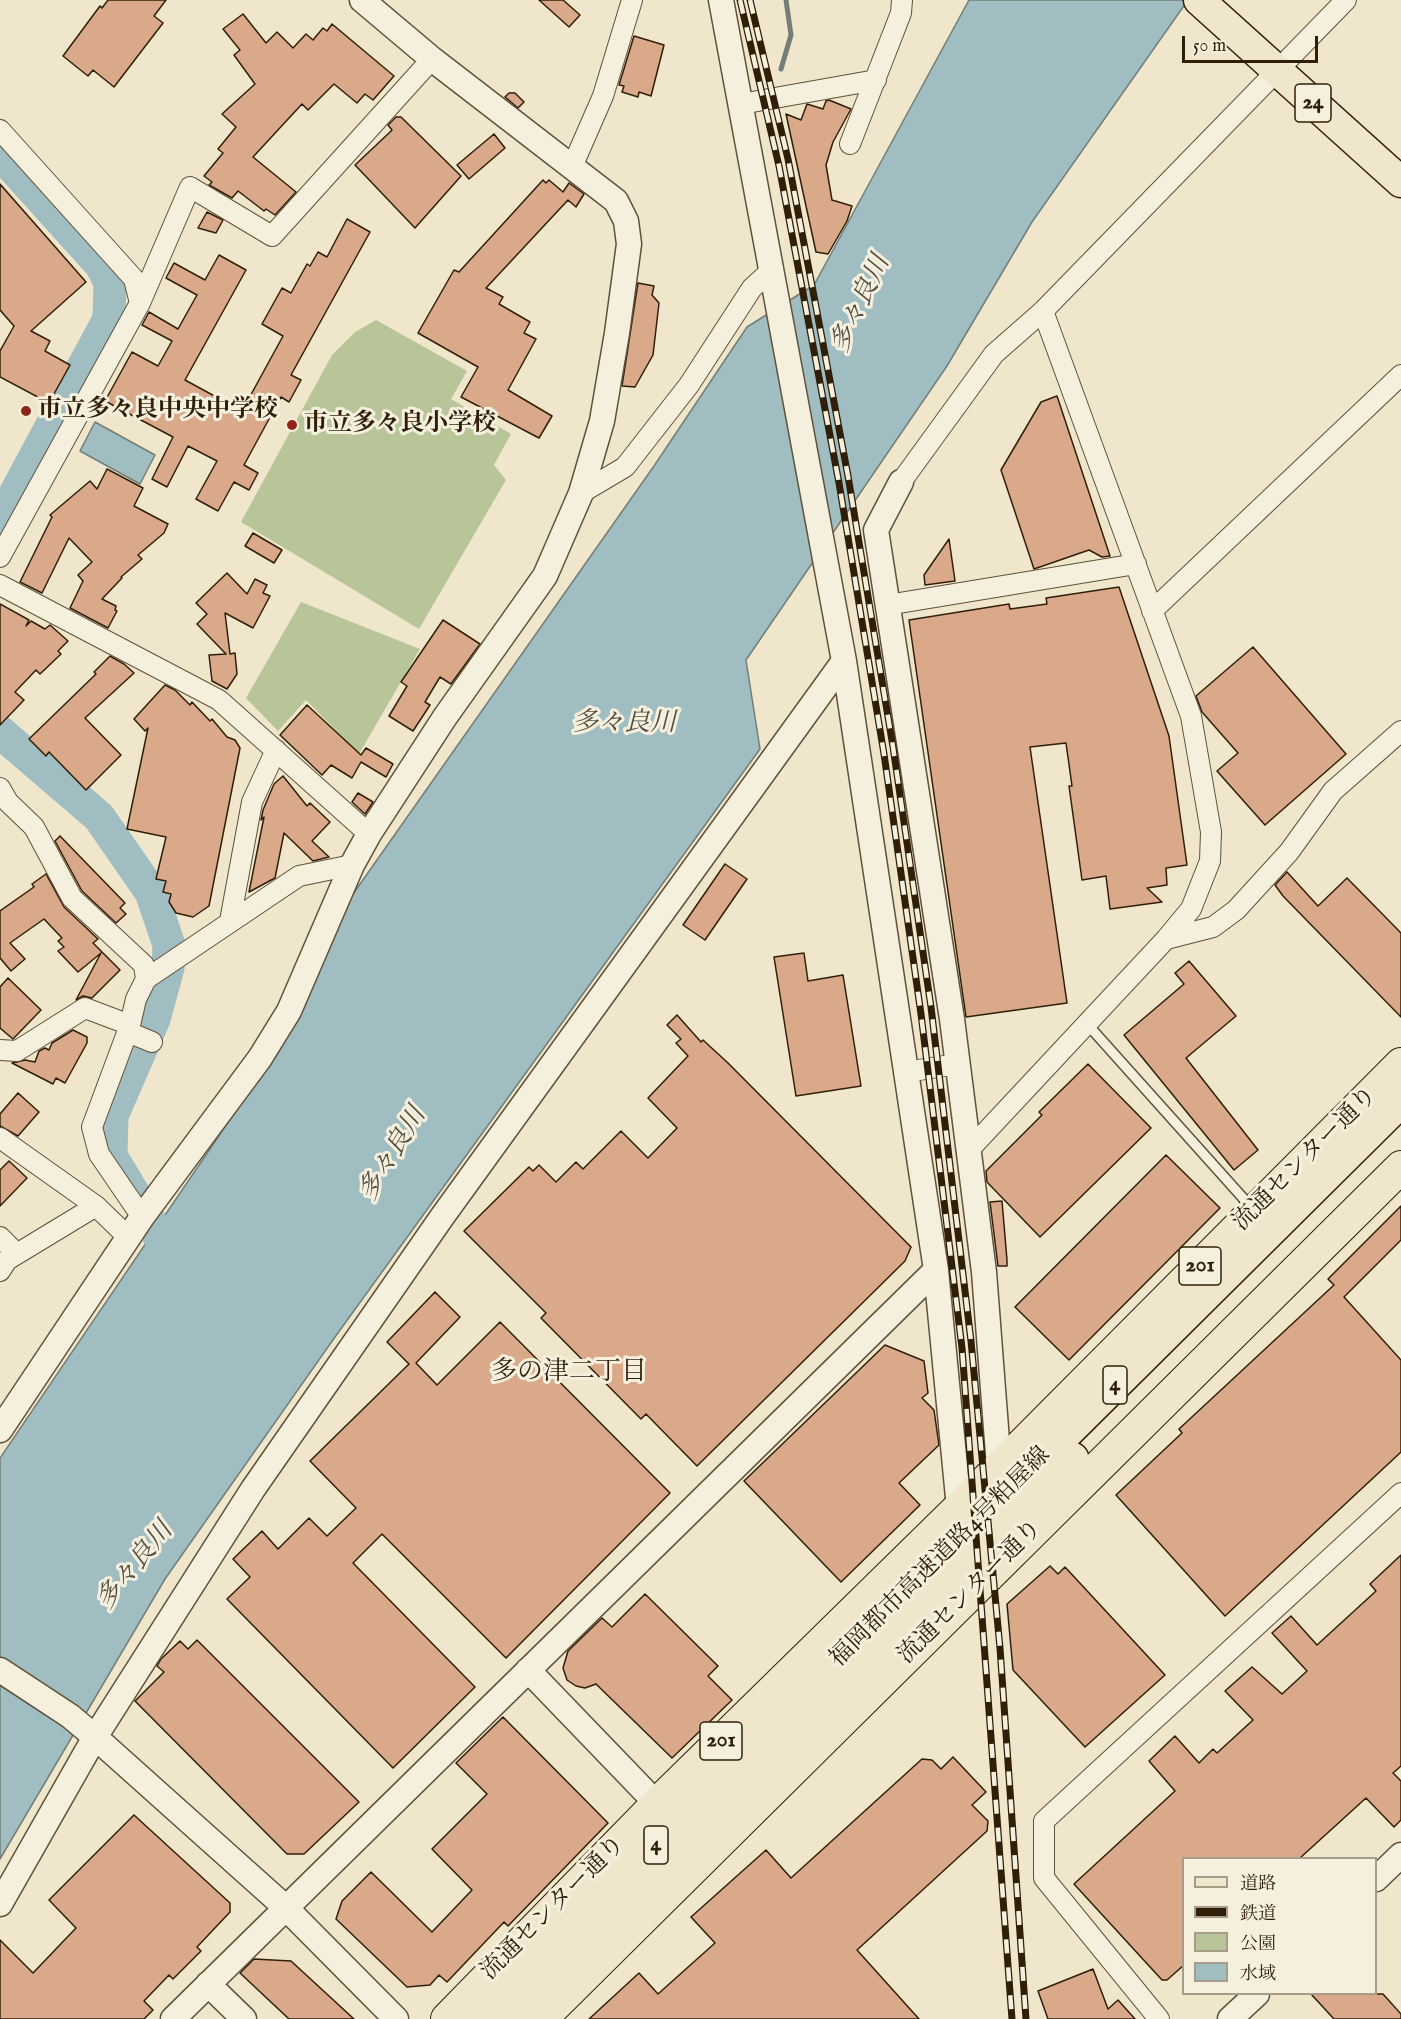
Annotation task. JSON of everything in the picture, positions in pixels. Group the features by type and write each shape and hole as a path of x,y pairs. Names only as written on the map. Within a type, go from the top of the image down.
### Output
{"highway":[{"name":"流通センター通り","path":"447,2019 657,1804 958,1508 1401,1064"},
{"name":"福岡都市高速道路4号粕屋線","path":"517,2019 838,1679 1401,1100"},
{"name":"福岡都市高速道路4号粕屋線","path":"484,2019 838,1679 1047,1484 1401,1132"},
{"name":"流通センター通り","path":"541,2019 1401,1167"}],"main road":[{"name":"24","path":"1199,0 1401,182"}],"street":[{"path":"0,1430 142,1217 260,1058 289,1011 352,865 369,834 445,717 545,576 581,494 602,421 629,244 626,221 616,201 432,59 362,0"},
{"path":"572,168 603,96 632,0"},
{"path":"721,0 844,661 936,1270 958,1508"},
{"path":"850,144 901,13 902,0"},
{"path":"999,1467 984,1272 957,1064 876,530 901,482 994,354 1043,311 1346,0"},
{"path":"0,557 140,303 190,186 272,236 432,59"},
{"path":"741,104 876,80"},
{"path":"0,130 134,279 140,303"},
{"path":"581,494 626,467 688,385 752,288 774,277"},
{"path":"968,1151 1166,939 1191,909 1210,861 1211,832 1191,716 1043,311"},
{"path":"1152,611 1401,375"},
{"path":"887,605 1136,564"},
{"path":"0,585 219,700 369,834"},
{"path":"0,1904 96,1737 253,1489 435,1227 844,661"},
{"path":"1166,939 1213,927 1236,910 1289,852 1333,791 1401,731"},
{"path":"230,921 252,802 276,750"},
{"path":"0,788 8,802 34,827 72,898 144,965 146,979"},
{"path":"142,1217 99,1154 92,1126 129,1029 136,999 146,979 299,876 352,865"},
{"path":"0,1050 17,1051 85,1008 152,1042"},
{"path":"906,1072 957,1064"},
{"path":"0,1138 96,1206 129,1238"},
{"path":"0,1270 7,1260 96,1206"},
{"path":"0,1237 17,1254"},
{"path":"173,2019 936,1270"},
{"path":"1159,2019 1044,1878 1044,1821 1401,1493"},
{"path":"528,1670 657,1804"},
{"path":"0,1671 70,1716 96,1737 285,1907 396,2019"},
{"path":"1377,1878 1401,1855"},
{"path":"208,1984 244,2019"},
{"path":"1230,2019 1256,1995"}],"lane":[{"path":"1088,1025 1255,1211"}],"green space":[{"path":"376,320 467,371 451,399 511,434 494,465 506,480 419,629 241,522 332,355 355,332"},
{"path":"301,602 420,649 359,754 306,700 278,731 246,698"}],"water":[{"name":"多々良川","path":"969,0 1188,0 1032,222 947,366 746,660 760,749 335,1337 165,1579 0,1859 0,1458 284,1040 346,904 654,466 747,327 814,285"},
{"path":"95,422 155,455 140,484 80,451"}],"building":[{"path":"108,0 166,0 154,16 163,23 114,87 93,70 88,76 63,56 100,6 102,8"},
{"path":"539,0 563,0 580,15 569,27"},
{"path":"243,14 266,43 277,32 293,48 306,34 313,40 323,28 327,31 332,24 394,76 373,100 365,94 357,103 334,84 308,110 302,104 253,157 296,192 275,215 266,209 264,211 238,191 232,198 209,185 212,182 204,176 223,153 218,149 236,127 222,114 255,84 234,55 240,50 223,29"},
{"path":"634,36 664,45 651,96 639,92 638,97 622,92 624,86 619,85"},
{"path":"509,93 515,93 524,102 518,108 505,97"},
{"path":"829,100 851,109 833,142 826,165 832,200 852,206 847,221 828,254 816,252 786,114 801,120 807,104 823,109 826,101"},
{"path":"396,117 401,117 461,176 415,228 355,165 392,130 388,125"},
{"path":"494,134 505,148 469,179 457,165"},
{"path":"543,180 546,183 549,180 563,192 569,183 584,194 576,207 568,200 486,288 503,297 499,304 530,322 524,333 536,339 508,390 552,416 539,438 461,397 478,367 418,333 454,270 459,272"},
{"path":"0,184 86,282 31,331 50,341 45,351 70,365 49,403 0,377 0,351 14,326 0,310"},
{"path":"207,212 223,220 216,233 198,228"},
{"path":"347,219 370,232 291,375 301,380 289,402 281,397 244,465 258,473 249,490 234,482 218,511 196,499 217,461 188,446 167,487 152,479 173,437 105,401 132,352 158,366 172,341 142,325 149,312 178,329 197,295 166,278 174,263 205,280 219,255 246,270 185,380 242,411 283,336 262,324 282,288 291,293 307,264 310,266 318,252 327,257"},
{"path":"638,283 654,286 652,295 659,303 653,355 635,387 622,386"},
{"path":"1057,396 1110,556 1102,557 1089,550 1034,569 1001,470 1041,402"},
{"path":"107,469 143,488 134,506 168,524 164,533 138,555 142,559 121,577 102,599 116,606 117,611 108,628 70,608 83,581 78,575 92,562 69,538 42,593 20,582 52,517 50,515 90,481 97,489"},
{"path":"253,533 282,550 274,563 245,546"},
{"path":"949,539 955,581 925,585 924,575"},
{"path":"227,573 247,594 255,579 267,585 263,593 270,596 253,628 225,613 230,654 235,653 237,674 227,689 212,681 209,655 226,654 197,624 207,614 196,603"},
{"path":"1119,587 1169,736 1187,865 1166,868 1167,885 1147,888 1162,902 1110,909 1106,876 1082,880 1069,786 1072,786 1066,743 1030,747 1067,1003 966,1017 909,620 1009,604 1010,609 1047,604 1046,598"},
{"path":"0,604 29,620 26,626 31,621 45,629 50,625 68,641 58,651 61,654 40,674 36,670 15,692 24,700 0,725"},
{"path":"443,620 480,644 451,684 440,677 425,702 430,705 413,731 389,716 407,686 401,682"},
{"path":"1253,647 1346,754 1265,825 1217,771 1238,753 1202,712 1196,696"},
{"path":"110,656 134,673 85,718 121,755 86,790 49,752 46,756 29,739 96,674 94,672"},
{"path":"165,685 175,690 190,705 192,702 210,721 212,719 227,737 235,740 240,748 209,906 193,917 176,913 169,902 171,894 163,892 166,881 156,879 166,837 127,829 148,728 145,731 134,719"},
{"path":"307,705 361,755 366,748 393,764 386,777 361,762 352,778 331,765 322,775 280,735"},
{"path":"283,776 307,806 310,803 330,822 312,841 329,857 313,861 284,833 275,878 249,892 264,817 261,820 263,810 274,784"},
{"path":"358,793 373,802 365,814 352,802"},
{"path":"60,836 125,903 120,908 126,914 116,923 82,891 55,841"},
{"path":"725,864 747,879 705,940 683,925"},
{"path":"1287,872 1318,906 1347,878 1401,933 1401,1017 1283,896 1275,885"},
{"path":"46,874 64,907 98,939 93,943 120,970 92,998 83,996 76,1000 101,953 78,972 58,951 64,947 58,941 62,938 44,919 10,943 25,959 11,971 0,958 0,911 34,887 32,884"},
{"path":"804,953 808,981 843,975 861,1086 796,1096 774,957"},
{"path":"1189,961 1236,1016 1186,1058 1258,1150 1234,1170 1124,1035 1184,984 1175,973"},
{"path":"8,978 41,1010 13,1039 0,1028 0,987"},
{"path":"677,1015 701,1042 703,1040 728,1063 911,1247 905,1261 697,1466 646,1414 641,1419 541,1318 546,1313 464,1231 529,1167 533,1171 539,1165 556,1182 576,1162 583,1169 621,1131 648,1158 677,1128 648,1098 688,1056 676,1043 681,1039 667,1025"},
{"path":"73,1030 87,1037 87,1043 65,1083 56,1078 53,1084 12,1063 25,1060 35,1062 39,1051 45,1048 49,1050 52,1043"},
{"path":"1088,1064 1151,1128 1040,1237 987,1182 986,1171 1042,1115 1039,1112"},
{"path":"18,1093 39,1112 18,1136 0,1126 0,1114"},
{"path":"1166,1155 1220,1208 1069,1360 1015,1307"},
{"path":"9,1161 27,1178 0,1206 0,1170"},
{"path":"1002,1201 1007,1266 998,1266 990,1202"},
{"path":"1401,1206 1401,1240 1344,1297 1401,1360 1401,1452 1225,1616 1116,1495 1182,1433 1179,1429 1334,1285 1328,1279"},
{"path":"435,1292 460,1317 416,1363 437,1385 500,1322 670,1493 506,1658 382,1534 353,1563 475,1687 393,1768 227,1599 250,1577 233,1559 262,1531 278,1549 309,1518 327,1536 356,1508 310,1461 409,1364 387,1342"},
{"path":"885,1345 924,1361 928,1393 922,1398 934,1410 939,1445 899,1483 920,1505 841,1582 744,1481"},
{"path":"1401,1555 1401,1766 1393,1773 1401,1781 1401,1820 1394,1827 1366,1798 1301,1857 1182,1857 1182,1967 1167,1980 1162,1980 1074,1884 1175,1791 1149,1761 1175,1736 1199,1763 1213,1749 1217,1753 1253,1720 1225,1691 1252,1667 1282,1694 1307,1671 1272,1633 1291,1616 1317,1645 1376,1591 1370,1584"},
{"path":"1050,1566 1058,1574 1065,1567 1165,1675 1085,1747 1013,1670 1007,1604"},
{"path":"645,1594 718,1666 708,1676 732,1700 672,1758 596,1684 585,1688 576,1686 567,1680 563,1668 568,1651 602,1618 612,1627"},
{"path":"197,1640 359,1802 304,1854 287,1854 135,1701 164,1672 157,1666 161,1659 180,1641 188,1649"},
{"path":"503,1717 608,1823 508,1926 504,1922 447,1982 439,1975 430,1985 407,1987 336,1919 342,1901 371,1872 432,1932 472,1890 432,1849 487,1794 456,1763"},
{"path":"953,1757 986,1792 972,1805 988,1821 987,1831 857,1950 919,2019 589,2019 639,1973 658,1994 715,1943 691,1917 766,1850 791,1878 922,1759 932,1760 941,1769"},
{"path":"134,1815 230,1903 230,1912 197,1947 201,1951 173,1979 169,1975 144,2001 153,2010 144,2019 0,2019 0,1940 33,1973 76,1928 49,1900"},
{"path":"254,1959 291,1961 354,2019 289,2019 240,1973"},
{"path":"1093,1969 1108,2009 1118,2000 1135,2019 1048,2019 1038,1991"},
{"path":"1383,1994 1401,2014 1401,2019 1334,2019 1312,1995"}],"waterway":[{"path":"781,69 791,35 786,0"},
{"path":"0,153 101,265 110,282 109,319 0,522"},
{"path":"0,732 99,817 151,892 169,945 168,968 154,1019 112,1116 111,1156 159,1236 186,1262"}],"railway":[{"path":"740,0 779,166 839,483 884,754 921,1014 962,1348 1012,2019"},
{"path":"750,0 788,159 848,476 893,747 931,1007 971,1341 1000,1648 1026,2019"}],"place":[{"name":"市立多々良中央中学校","path":"26,411"},
{"name":"市立多々良小学校","path":"292,425"}],"district":[{"name":"多の津二丁目","path":"569,1374"}]}
